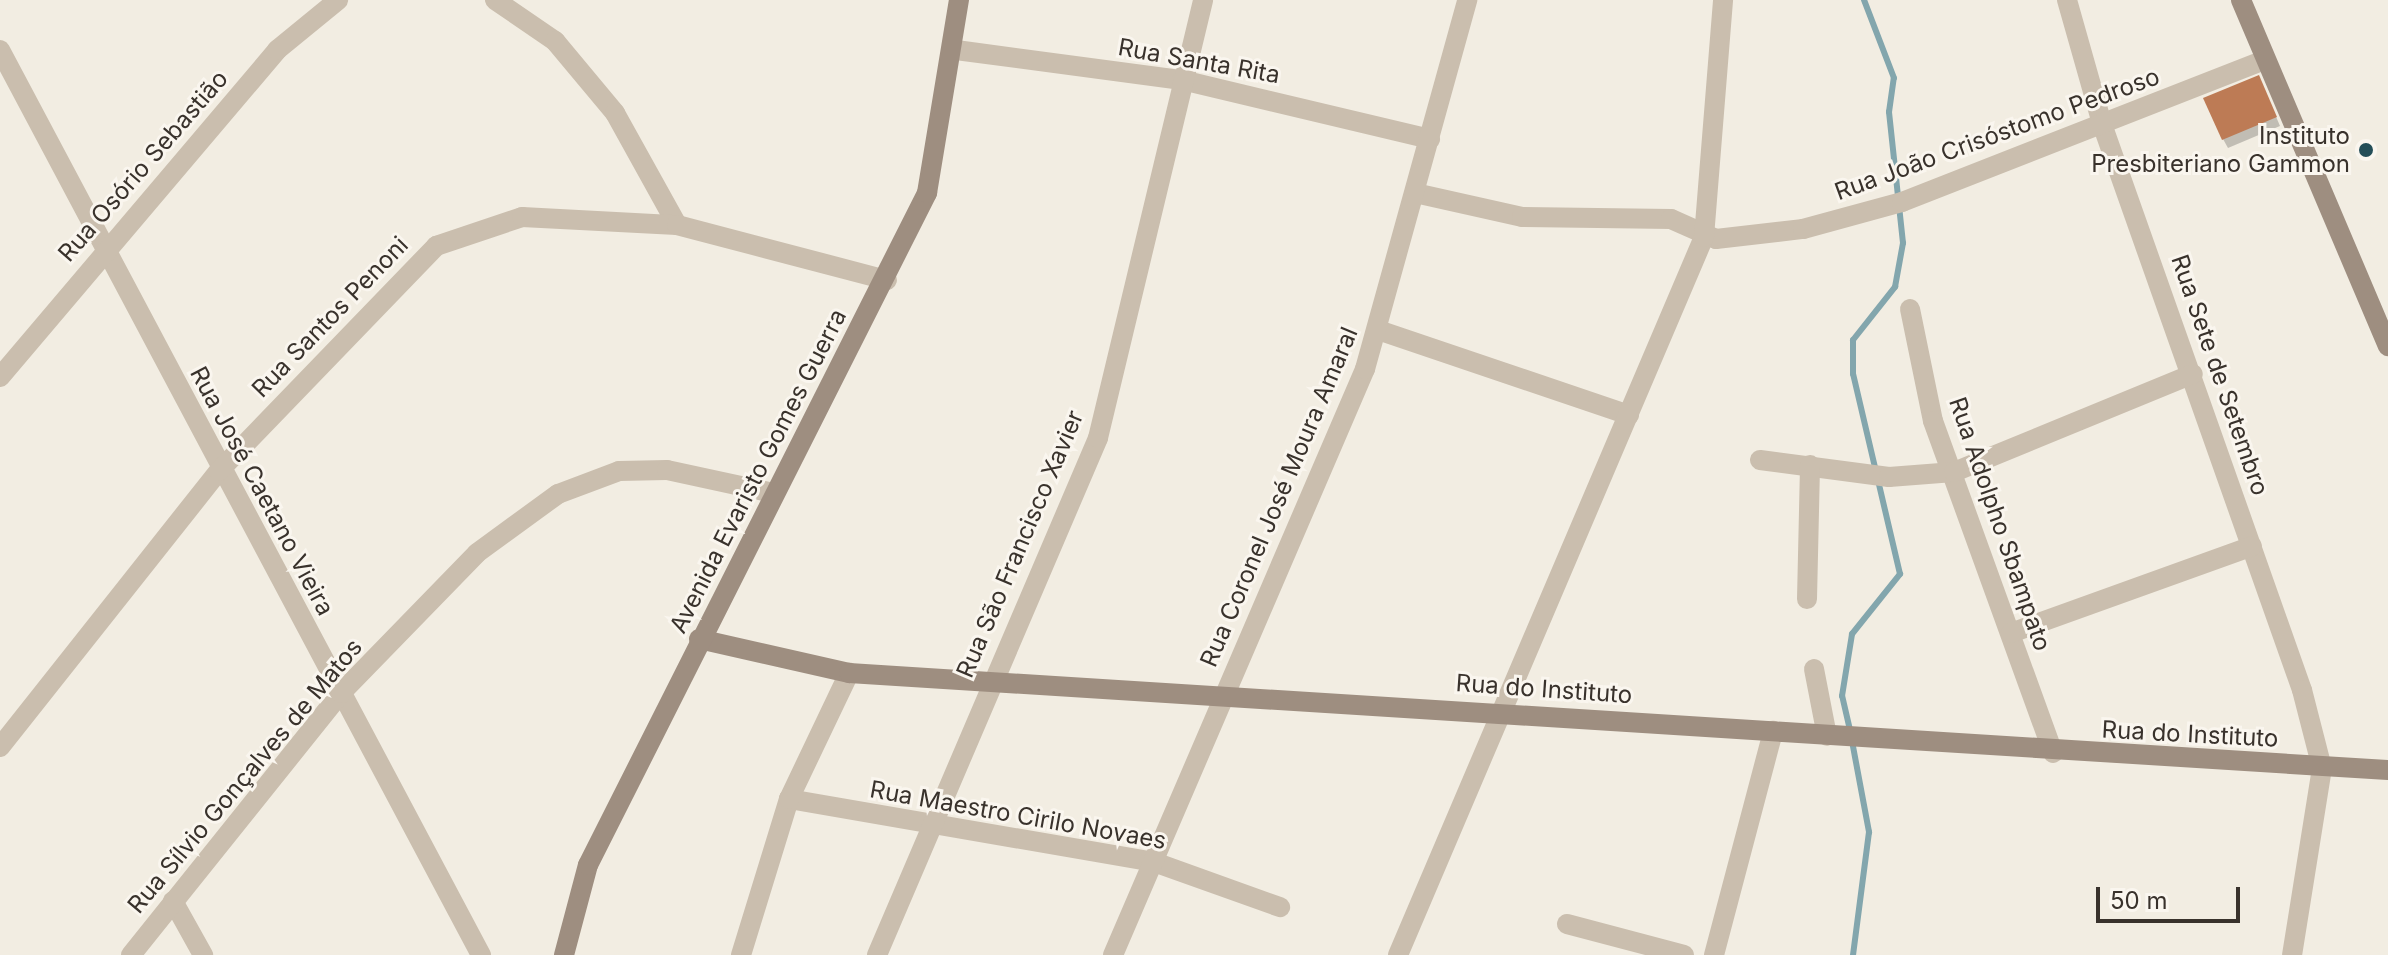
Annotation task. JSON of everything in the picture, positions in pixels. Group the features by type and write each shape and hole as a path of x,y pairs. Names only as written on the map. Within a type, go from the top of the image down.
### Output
{"main road":[{"name":"Avenida Evaristo Gomes Guerra","path":"564,955 588,865 773,493 887,280 927,193 956,50 959,0"},
{"path":"2241,0 2388,346"},
{"name":"Rua do Instituto","path":"699,639 849,673 1220,700 1499,709 2053,753 2388,770"}],"street":[{"name":"Rua Osório Sebastião","path":"0,377 105,249 277,50 338,0"},
{"path":"495,0 555,41 615,113 677,225"},
{"name":"Rua São Francisco Xavier","path":"877,955 990,683 1098,438 1203,0"},
{"name":"Rua Coronel José Moura Amaral","path":"1113,955 1378,330 1467,0"},
{"path":"1398,955 1499,709 1704,237 1723,0"},
{"name":"Rua Sete de Setembro","path":"2067,0 2102,124 2252,546 2322,768"},
{"name":"Rua José Caetano Vieira","path":"0,50 219,471 481,955"},
{"name":"Rua Santa Rita","path":"956,50 1182,80 1430,139"},
{"name":"Rua João Crisóstomo Pedroso","path":"1704,237 1851,218 2265,60"},
{"path":"1415,193 1522,217 1671,219 1704,237"},
{"name":"Rua Santos Penoni","path":"0,747 219,471 436,246 522,217 677,225 887,280"},
{"name":"Rua Adolpho Sbampato","path":"1910,309 1933,421 1954,472 2053,753"},
{"path":"1378,330 1629,415"},
{"path":"1760,460 1889,477 1954,472 2193,374"},
{"path":"1807,599 1810,465"},
{"name":"Rua Sílvio Gonçalves de Matos","path":"131,955 341,693 477,553 558,494 619,471 667,470 773,493"},
{"path":"2011,633 2252,546"},
{"path":"1814,669 1827,736"},
{"path":"741,955 789,799 849,673"},
{"path":"1714,955 1773,731"},
{"path":"2292,955 2322,768"},
{"name":"Rua Maestro Cirilo Novaes","path":"789,799 1154,862 1280,907"},
{"path":"173,901 203,955"},
{"path":"1567,924 1684,955"}],"building":[{"path":"2259,75 2277,117 2222,140 2203,98"}],"waterway":[{"path":"1850,730 1842,696 1852,634 1900,574 1853,374 1853,340 1895,287 1903,243 1889,112 1894,78 1864,0"},
{"path":"1852,741 1869,832 1853,955"}],"place":[{"name":"Instituto Presbiteriano Gammon","path":"2366,150"}]}
